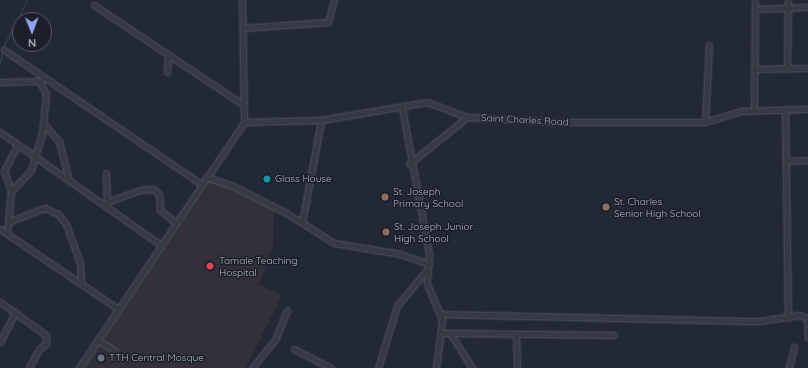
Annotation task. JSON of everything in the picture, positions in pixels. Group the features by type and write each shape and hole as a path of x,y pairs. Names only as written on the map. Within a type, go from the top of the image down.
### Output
{"street":[{"path":"79,368 175,222 244,122 242,104 242,0"},
{"path":"243,28 328,22 334,0"},
{"path":"754,110 756,68 755,0"},
{"path":"787,69 788,0"},
{"path":"94,5 168,56 242,104"},
{"path":"755,9 808,8"},
{"path":"705,122 709,45"},
{"path":"4,50 201,184"},
{"path":"167,72 168,56"},
{"path":"756,68 808,68"},
{"path":"0,82 48,80"},
{"path":"11,191 27,176 35,158 44,124 46,94 39,81"},
{"name":"Saint Charles Road","path":"244,122 321,120 433,102 467,117 555,122 705,122 754,110 808,109"},
{"path":"378,368 397,306 426,270 429,264 423,215 409,164 402,108"},
{"path":"785,109 788,161 788,318"},
{"path":"409,164 467,117"},
{"path":"302,223 321,120"},
{"path":"44,124 59,141 69,181"},
{"path":"0,132 35,158 107,205 161,245"},
{"path":"7,233 11,191 4,172 17,145"},
{"path":"788,161 808,160"},
{"path":"106,173 107,205"},
{"path":"206,177 233,186 302,223 334,244 400,254 429,264"},
{"path":"107,205 140,190 153,189 159,194 160,210 175,222"},
{"path":"8,222 45,208 58,214 66,224 80,263 80,282"},
{"path":"0,229 118,309"},
{"path":"426,270 429,291 441,314 442,333 436,368"},
{"path":"0,302 46,337 29,368"},
{"path":"252,368 274,340 287,310"},
{"path":"0,342 15,312"},
{"path":"441,314 759,321 788,318 800,315 807,318 808,338"},
{"path":"442,333 516,336 614,336"},
{"path":"450,333 472,368"},
{"path":"516,336 517,368"},
{"path":"98,340 115,352"},
{"path":"789,368 794,346"},
{"path":"294,349 331,368"}],"shaded area":[{"name":"Tamale Teaching Hospital","path":"214,177 274,210 273,246 259,285 282,295 246,368 84,368"}],"waterway":[{"path":"0,63 3,47 27,0"}],"place":[{"name":"Glass House","path":"267,179"},
{"name":"St. Joseph Primary School","path":"385,197"},
{"name":"St. Charles Senior High School","path":"606,207"},
{"name":"St. Joseph Junior High School","path":"386,232"},
{"name":"Tamale Teaching Hospital","path":"210,266"},
{"name":"TTH Central Mosque","path":"101,358"}]}
